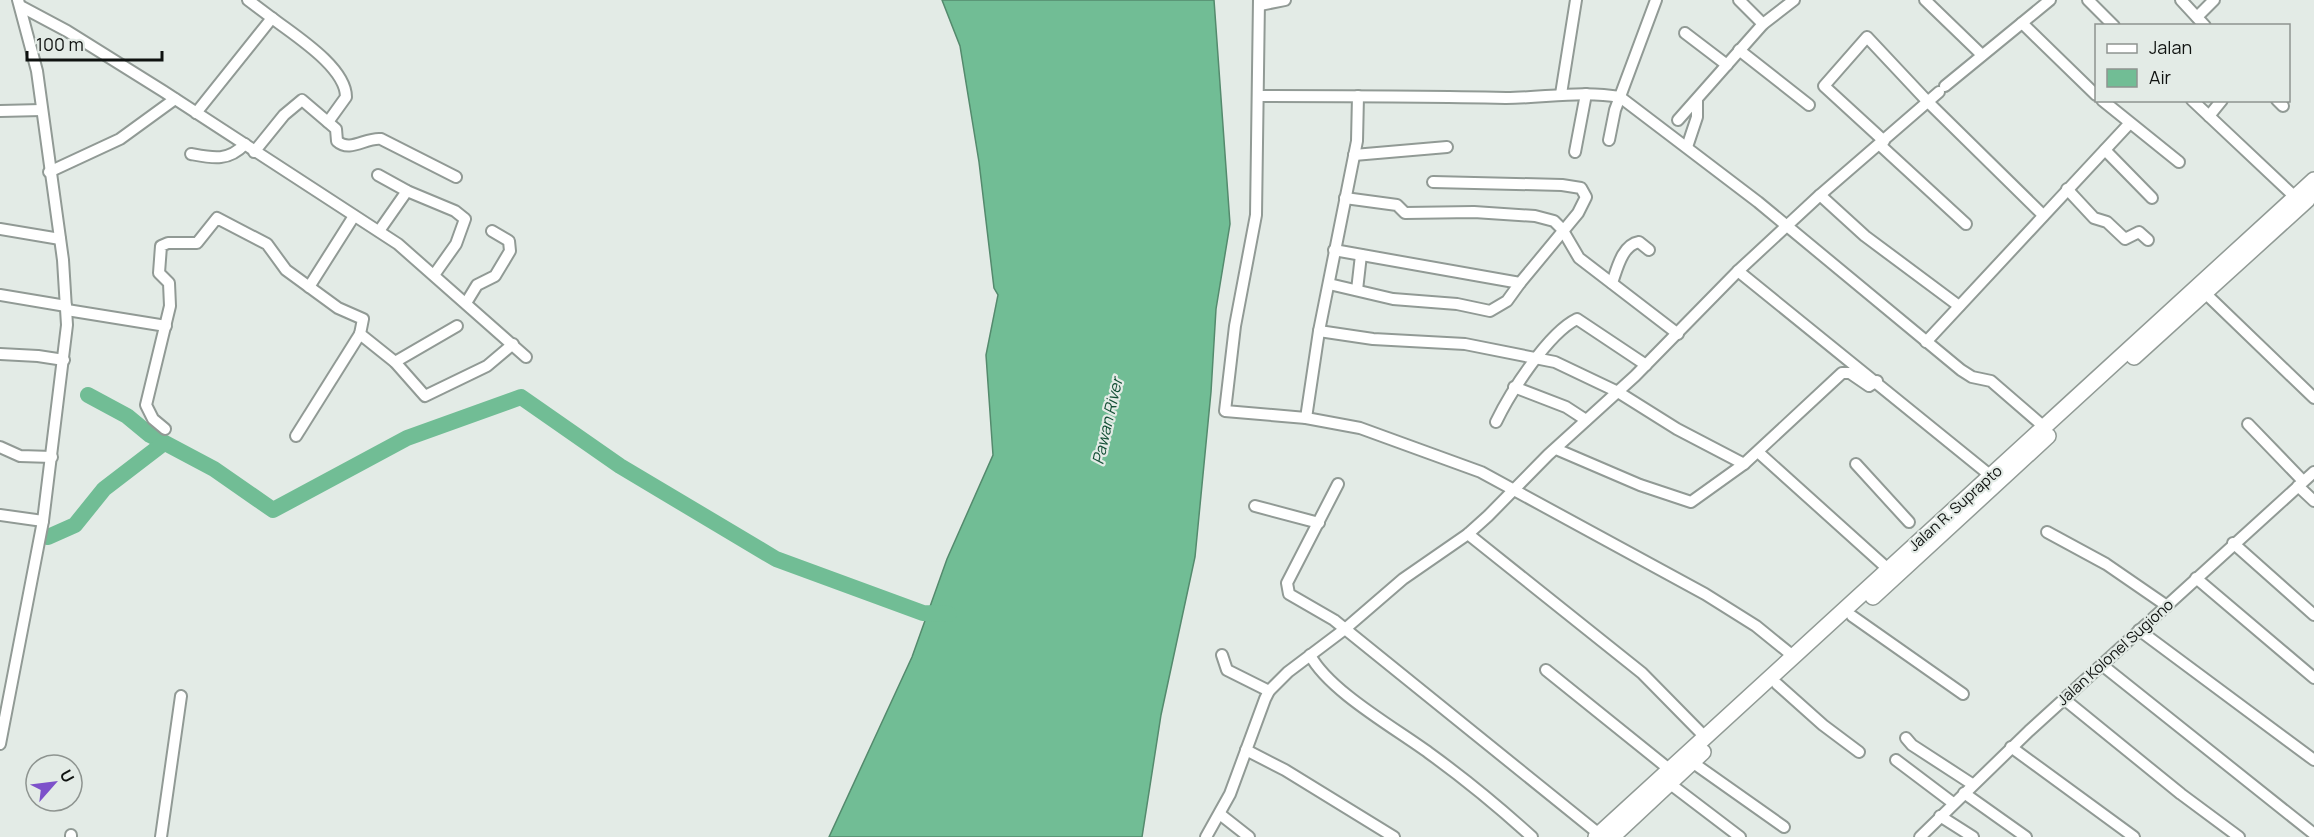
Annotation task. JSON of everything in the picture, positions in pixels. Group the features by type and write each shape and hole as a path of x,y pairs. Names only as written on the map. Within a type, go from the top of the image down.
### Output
{"highway":[{"name":"Jalan R. Suprapto","path":"1663,782 1692,762 1852,616 1908,558 2205,293 2217,274 2295,197 2314,191"},
{"name":"Jalan R. Suprapto","path":"1602,836 1663,782 1704,736 1888,569 1908,558 1916,529 1991,476 2043,426 2314,191"}],"street":[{"path":"248,0 320,56 343,83 346,97 328,122"},
{"path":"1285,0 1260,2 1256,215 1235,326 1225,410 1228,413 1306,418 1360,428 1388,436 1481,472 1729,609 1756,626 1793,656"},
{"path":"1561,94 1576,0"},
{"path":"1610,140 1620,97 1656,0"},
{"path":"1739,0 1764,24"},
{"path":"1673,126 1739,50 1764,24 1794,0"},
{"path":"1925,0 1982,55"},
{"path":"1206,837 1221,815 1269,691 1310,655 1345,630 1403,579 1468,534 1678,334 1738,271 1820,195 1982,55 2050,0"},
{"path":"2088,0 2112,24"},
{"path":"2181,0 2203,24"},
{"path":"2197,17 2214,0"},
{"path":"20,4 175,99 379,231 434,275 526,357"},
{"path":"0,744 43,520 64,360 66,308 60,238 49,172 37,71 20,4"},
{"path":"196,113 272,18"},
{"path":"2022,22 2095,93"},
{"path":"1684,33 1727,64"},
{"path":"1966,224 1824,87 1864,39 1872,40 1928,102 2043,215"},
{"path":"1739,50 1809,105"},
{"path":"1259,96 1506,98 1586,94 1620,97 1673,126 1687,147 1758,202 1926,342 1972,377 1991,381 2043,426"},
{"path":"1575,152 1586,94"},
{"path":"1306,418 1319,331 1354,156 1358,96"},
{"path":"49,172 120,139 175,99"},
{"path":"1687,147 1697,117 1697,99"},
{"path":"254,152 284,115 302,100 336,129 337,141 341,145 351,146 371,138 381,139 456,177"},
{"path":"2104,102 2179,162"},
{"path":"2194,102 2295,197"},
{"path":"2208,116 2220,102"},
{"path":"0,111 42,110"},
{"path":"1926,342 2129,124"},
{"path":"190,154 224,158 235,154 245,144"},
{"path":"1354,156 1447,147"},
{"path":"2104,150 2152,198"},
{"path":"378,175 406,191 447,207 465,219 456,244 434,275"},
{"path":"1329,284 1393,299 1457,304 1490,311 1507,301 1583,204 1586,194 1581,188 1528,183 1433,182"},
{"path":"2067,189 2094,218 2107,222 2125,239 2139,232 2148,240"},
{"path":"379,231 406,191"},
{"path":"1820,195 1865,236 1959,306"},
{"path":"1345,198 1397,205 1405,213 1474,212 1535,216 1554,221 1562,229 1580,258 1678,334"},
{"path":"309,287 354,216"},
{"path":"165,429 153,419 146,405 170,298 168,281 159,273 161,246 168,243 197,243 216,218 267,244 286,270 338,308 363,319 360,334 296,436"},
{"path":"0,229 60,238"},
{"path":"466,303 477,285 494,278 510,250 509,241 492,231"},
{"path":"1612,283 1619,261 1634,243 1639,242 1649,250"},
{"path":"1334,250 1520,283"},
{"path":"1357,290 1361,255"},
{"path":"1738,271 1877,381 1991,476"},
{"path":"2205,293 2314,398"},
{"path":"0,295 162,326"},
{"path":"1496,422 1514,387 1537,358 1573,321 1580,318 1646,365"},
{"path":"395,362 457,326"},
{"path":"1319,331 1373,339 1464,344 1555,362 1618,392 1664,422 1744,464"},
{"path":"360,334 395,362 410,382 427,396 487,366 513,344"},
{"path":"0,354 64,360"},
{"path":"1556,448 1640,485 1691,502 1744,464 1842,373 1850,373 1869,386 1877,381"},
{"path":"1514,387 1546,398 1587,420"},
{"path":"2248,424 2314,501"},
{"path":"0,447 20,456 52,457"},
{"path":"1758,452 1888,569"},
{"path":"1856,464 1916,529"},
{"name":"Jalan Kolonel Sugiono","path":"1920,837 2011,747 2233,543 2314,472"},
{"path":"1338,484 1287,583 1287,590 1345,630 1557,796 1602,836"},
{"path":"1255,506 1319,523"},
{"path":"0,515 43,520"},
{"path":"2047,532 2106,564 2167,606"},
{"path":"1468,534 1642,673 1704,736"},
{"path":"2233,543 2314,615"},
{"path":"2196,578 2314,678"},
{"path":"1852,616 1963,694"},
{"path":"2139,630 2314,760"},
{"path":"1222,655 1227,670 1269,691"},
{"path":"1310,655 1319,670 1353,700 1472,784 1532,837"},
{"path":"2102,665 2314,834"},
{"path":"1546,670 1663,782 1740,837"},
{"path":"1777,684 1823,725 1859,752"},
{"path":"162,837 181,696"},
{"path":"2064,699 2181,794 2239,837"},
{"path":"1906,738 1911,745 1972,784"},
{"path":"2011,747 2134,837"},
{"path":"1246,750 1394,837"},
{"path":"1896,760 1953,803"},
{"path":"1692,762 1784,827"},
{"path":"1964,793 2026,837"},
{"path":"1221,815 1249,837"},
{"path":"1940,816 1973,837"},
{"path":"1372,837 1379,827"}],"water":[{"name":"Pawan River","path":"942,0 1214,0 1230,224 1216,309 1211,392 1195,557 1161,715 1142,837 829,837 912,657 947,559 993,455 986,355 998,295 994,288 979,162 960,46"}],"waterway":[{"path":"88,395 127,416 150,435 214,469 273,510 407,438 521,397 620,466 776,559 923,613 949,614"},
{"path":"48,537 75,525 104,489 164,443"}]}
